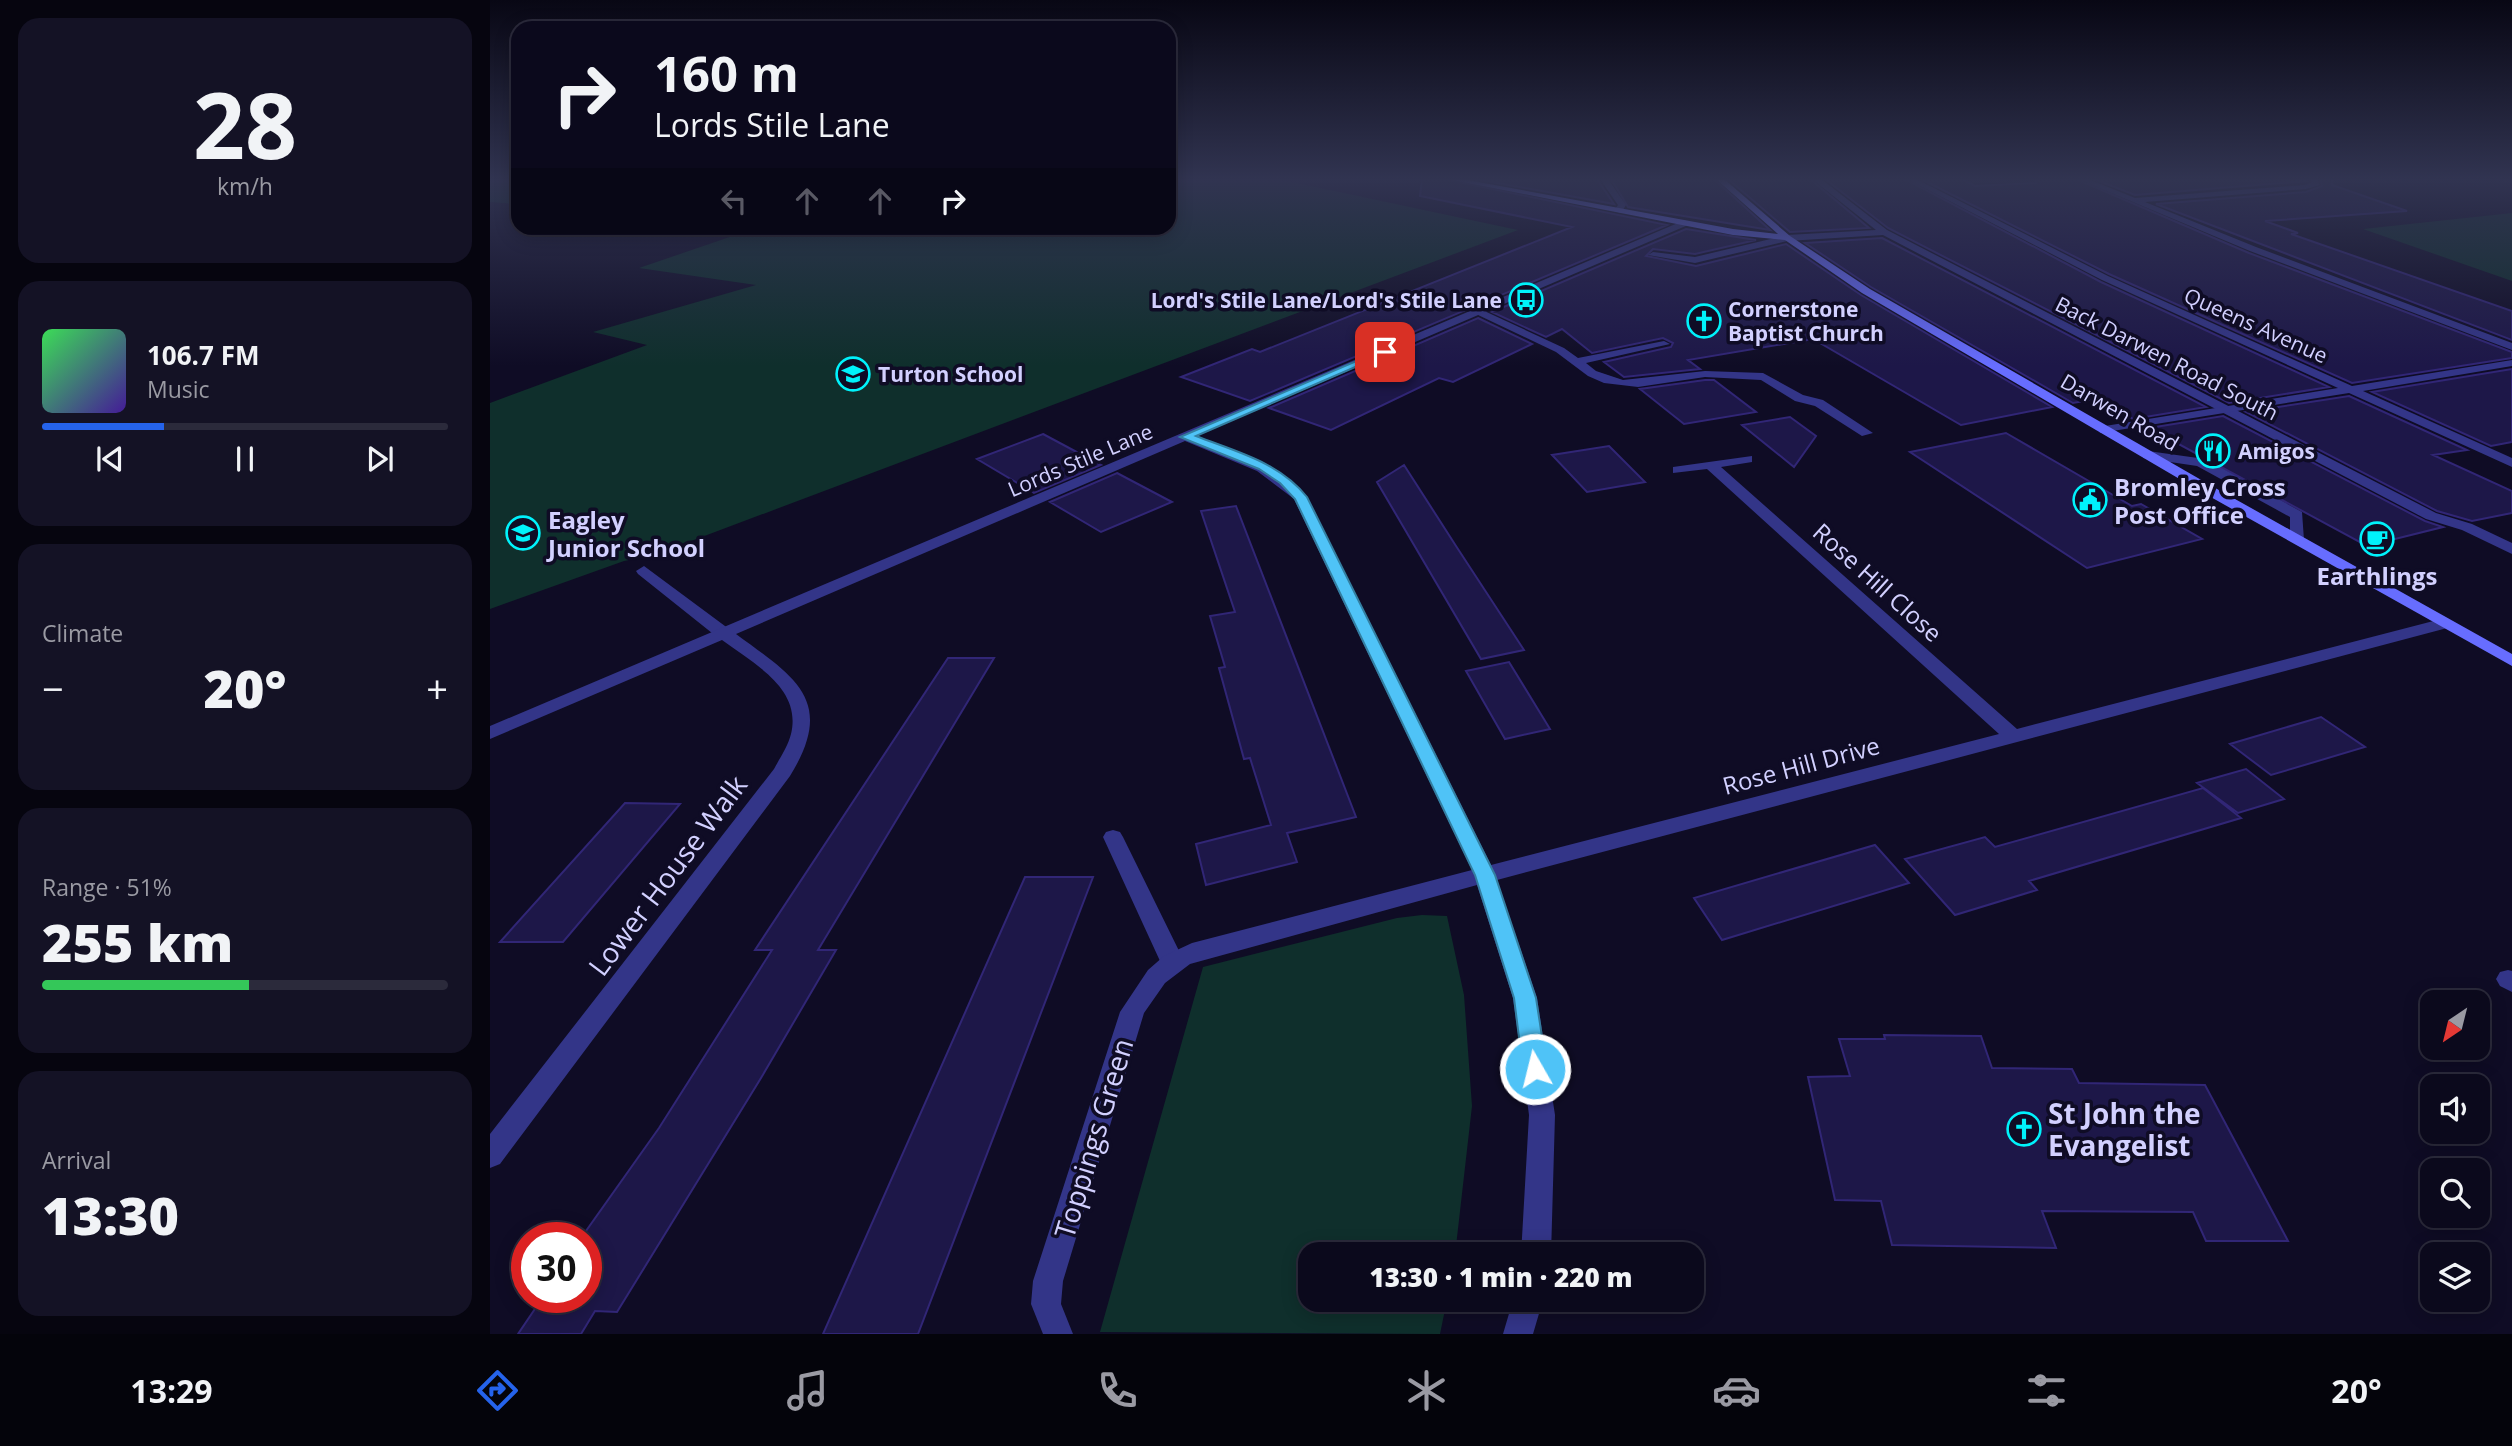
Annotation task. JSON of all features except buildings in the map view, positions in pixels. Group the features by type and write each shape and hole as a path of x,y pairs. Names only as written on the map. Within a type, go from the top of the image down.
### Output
{"main road":[{"name":"Darwen Road","path":"1792,241 1866,291 2148,455 2512,661"}],"street":[{"name":"Lords Stile Lane","path":"490,733 1643,241"},
{"path":"1653,255 1695,260 1773,241"},
{"name":"Back Darwen Road South","path":"1902,241 2431,516 2467,527 2512,549"},
{"name":"Queens Avenue","path":"2033,241 2105,278 2512,463"},
{"path":"2239,241 2512,346"},
{"path":"1480,312 1560,351 1596,378 1623,384 1700,374 1747,379 1763,376 1799,398 1819,404 1867,433"},
{"path":"1576,362 1664,344"},
{"path":"2105,430 2512,363"},
{"path":"1186,437 1263,466 1284,480 1300,497 1485,875 1525,998 1542,1115 1537,1242"},
{"path":"2148,455 2200,462 2297,515 2297,540"},
{"path":"1678,470 1746,459"},
{"name":"Rose Hill Close","path":"1710,465 2013,736"},
{"name":"Lower House Walk","path":"490,1155 783,771 801,735 801,710 792,685 644,571"},
{"name":"Rose Hill Drive","path":"1172,961 1192,952 2445,623"},
{"path":"1113,837 1172,961"},
{"name":"Toppings Green","path":"1056,1331 1046,1304 1048,1281 1132,1012 1144,989 1172,961"},
{"path":"1518,1334 1524,1312"}],"green space":[{"name":"Turton School","path":"717,241 1488,241 654,555 624,561 490,609 490,403 647,345 593,332 756,285 639,268"},
{"path":"2398,241 2512,241 2512,281"},
{"path":"1447,916 1464,995 1472,1106 1456,1242 1298,1242 1298,1312 1445,1312 1440,1334 1100,1332 1203,967 1397,918"}],"place":[{"name":"Lord's Stile Lane/Lord's Stile Lane","path":"1526,300"},
{"name":"Cornerstone Baptist Church","path":"1704,321"},
{"name":"Turton School","path":"853,374"},
{"name":"Amigos","path":"2213,451"},
{"name":"Bromley Cross Post Office","path":"2090,500"},
{"name":"Eagley Junior School","path":"523,533"},
{"name":"Earthlings","path":"2377,539"},
{"name":"St John the Evangelist","path":"2024,1129"}],"route":[{"path":"1385,352 1186,437 1263,466 1284,480 1300,497 1485,875 1525,998 1535,1069"}]}
